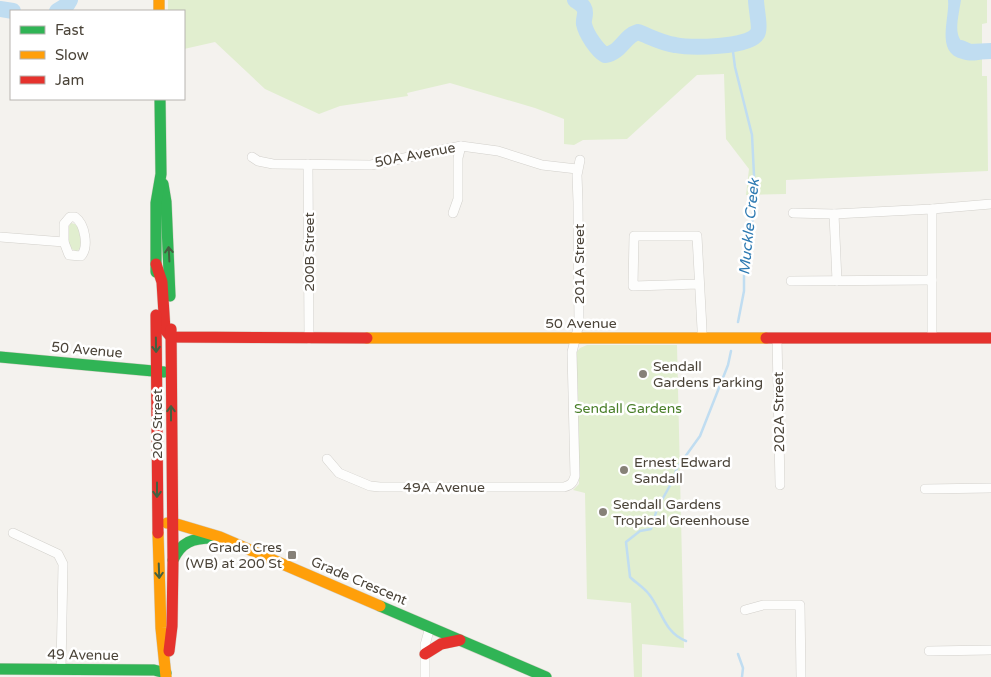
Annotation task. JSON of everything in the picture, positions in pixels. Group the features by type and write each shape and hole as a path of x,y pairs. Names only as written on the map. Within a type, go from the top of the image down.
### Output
{"street":[{"name":"200 Street","path":"160,100 161,174 166,202 172,373 172,626 166,675"},
{"name":"50A Avenue","path":"252,157 266,163 371,165 461,146 498,151 542,165 578,164"},
{"path":"453,213 458,198 458,158 461,146"},
{"name":"200B Street","path":"308,164 309,339"},
{"name":"201A Street","path":"570,486 574,482 575,476 572,352 579,324 578,164"},
{"name":"200 Street","path":"161,174 156,203 156,371 161,628 166,675"},
{"path":"793,213 834,214 991,204"},
{"path":"932,209 932,338"},
{"path":"834,214 836,281"},
{"path":"699,284 633,286 634,236 697,236 702,338"},
{"path":"0,237 64,242"},
{"path":"156,264 162,282 165,330 171,337"},
{"path":"791,281 932,280"},
{"name":"50 Avenue","path":"171,337 309,339 991,338"},
{"name":"202A Street","path":"777,338 780,485"},
{"name":"50 Avenue","path":"0,357 172,373"},
{"name":"49A Avenue","path":"327,459 339,473 370,486 570,486"},
{"path":"925,489 991,488"},
{"name":"Grade Crescent","path":"158,522 172,523 220,537 546,677"},
{"path":"13,533 58,554 62,558 61,669"},
{"path":"173,560 177,551 185,543 198,538 220,537"},
{"path":"746,610 763,605 800,605 801,677"},
{"path":"425,677 425,654 427,635 430,628"},
{"path":"425,654 435,645 447,640 460,640"},
{"path":"929,652 991,650"},
{"name":"49 Avenue","path":"0,669 154,670 166,675"}],"green space":[{"path":"168,0 987,0 987,23 982,24 982,76 987,76 988,171 786,180 786,194 746,195 749,169 726,139 724,74 697,75 627,139 583,140 574,145 564,144 564,119 535,108 450,83 407,93 408,96 340,106 319,114 265,89 215,42 185,49 185,10 168,10"},
{"path":"71,223 78,225 79,228 82,247 77,251 70,247 67,240"},
{"name":"Sendall Gardens","path":"587,345 677,345 684,648 642,644 642,677 634,677 631,603 587,599 585,493 573,490 579,484 576,353 580,348"}],"water":[{"path":"948,0 961,0 957,25 960,39 971,46 982,47 982,59 962,59 949,50 946,42"}],"waterway":[{"path":"59,10 67,5 70,0"},
{"path":"575,0 585,10 584,24 589,37 605,55 615,51 629,37 638,32 666,43 683,46 719,46 752,39 758,31 756,0"},
{"path":"0,9 10,11"},
{"name":"Muckle Creek","path":"732,44 735,67 752,135 754,175 752,224 744,253 744,291 738,322"},
{"path":"961,48 970,52 991,51"},
{"name":"Muckle Creek","path":"686,641 672,632 653,599 630,577 626,542 640,531 651,529 657,509 673,480 677,468 700,436 728,365 731,351"},
{"name":"Muckle Creek","path":"738,654 743,668 742,677"}],"traffic: fast":[{"path":"156,272 156,203 161,174 160,100"},
{"path":"163,184 166,202 170,296"},
{"path":"0,357 164,372"},
{"path":"173,560 180,549 188,542 212,538"},
{"path":"380,606 546,677"},
{"path":"0,669 154,670 166,673"}],"traffic: slow":[{"path":"159,0 159,10"},
{"path":"367,338 766,338"},
{"path":"167,523 173,523 220,537 380,606"},
{"path":"158,533 161,628 166,677"}],"traffic: jam":[{"path":"156,264 162,282 165,330 171,337 367,338"},
{"path":"156,315 158,533"},
{"path":"169,651 172,626 173,560 171,329"},
{"path":"766,338 991,338"},
{"path":"425,654 441,644 460,640"}],"place":[{"name":"Sendall Gardens Parking","path":"643,374"},
{"name":"Ernest Edward Sandall","path":"624,470"},
{"name":"Sendall Gardens Tropical Greenhouse","path":"603,512"},
{"name":"Grade Cres (WB) at 200 St","path":"292,555"}]}
